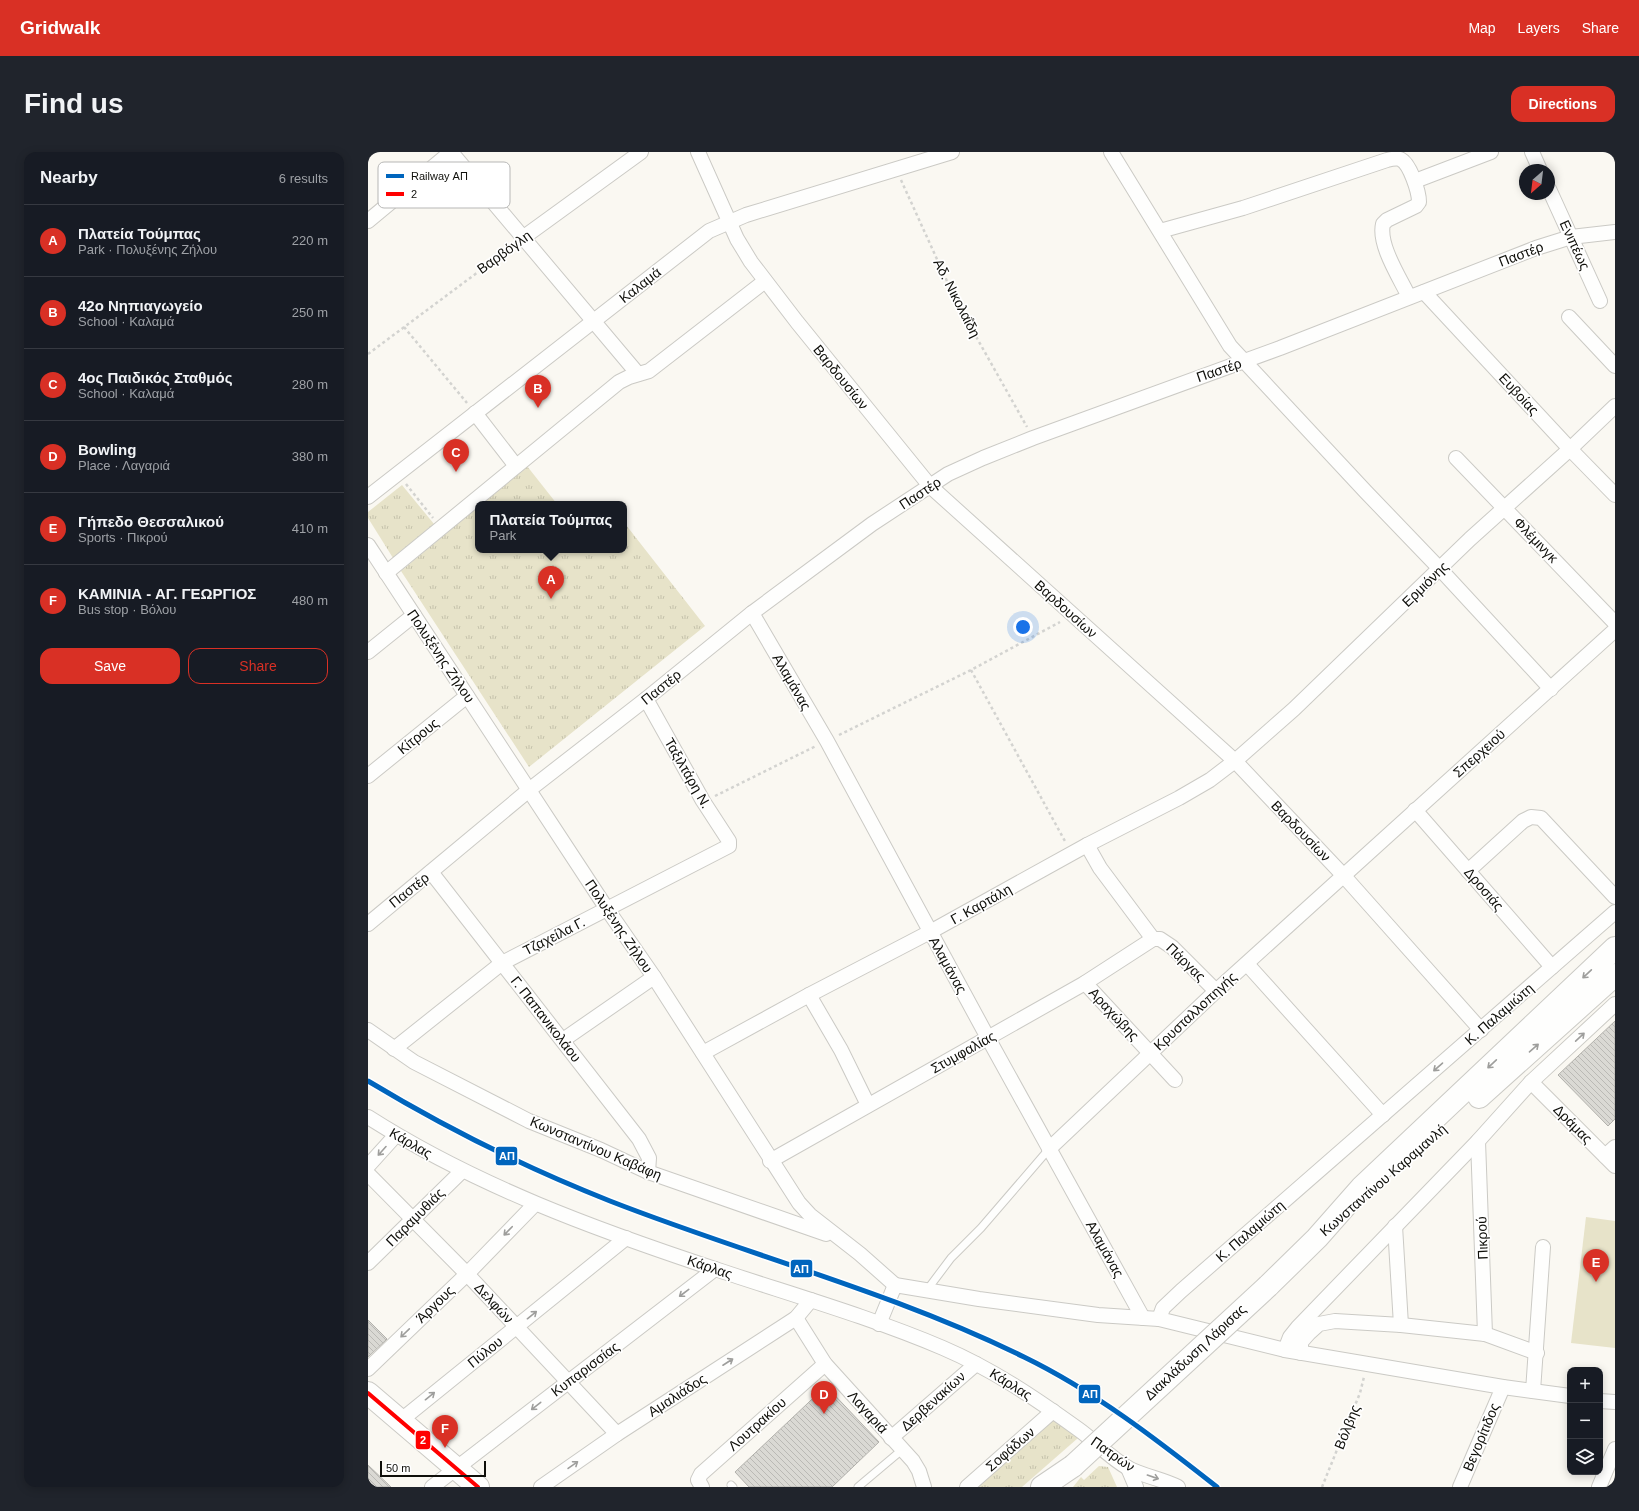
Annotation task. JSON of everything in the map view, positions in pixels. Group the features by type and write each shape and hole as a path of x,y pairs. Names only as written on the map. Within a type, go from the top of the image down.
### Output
{"main road":[{"name":"Κωνσταντίνου Καραμανλή","path":"1317,1238 1362,1187 1615,948"},
{"name":"Κωνσταντίνου Καραμανλή","path":"1317,1238 1370,1195 1615,975"},
{"name":"Διακλάδωση Λάρισας","path":"1054,1487 1072,1466 1268,1286 1317,1238"},
{"path":"368,1393 478,1487"},
{"name":"Διακλάδωση Λάρισας","path":"1042,1487 1072,1466"}],"street":[{"path":"439,162 451,152 460,162"},
{"name":"Βαρβόγλη","path":"524,237 641,152"},
{"name":"Βαρδουσίων","path":"698,152 737,239 765,281 930,486 1235,761 1344,875 1481,1030"},
{"name":"Καλαμά","path":"368,497 709,231 729,220 952,152"},
{"path":"1111,152 1230,346 1551,689"},
{"path":"1415,181 1491,152"},
{"path":"1532,152 1537,164"},
{"path":"1160,231 1243,208 1395,158 1405,162 1415,181 1419,197 1416,206 1387,220 1382,229 1382,237 1390,260 1409,297"},
{"name":"Ενιπέως","path":"1554,200 1600,301"},
{"path":"368,221 384,208"},
{"path":"499,208 638,374"},
{"name":"Παστέρ","path":"368,924 529,790 646,699 752,613 872,524 930,486 983,458 1033,438 1244,361 1536,248 1571,237 1615,232"},
{"path":"386,572 619,382 649,371 765,281"},
{"name":"Ευβοίας","path":"1424,292 1570,449 1615,495"},
{"path":"1569,317 1615,366"},
{"name":"Ερμιόνης","path":"1235,761 1294,709 1440,569 1470,538 1570,449 1615,406"},
{"path":"475,413 516,466"},
{"name":"Φλέμινγκ","path":"1456,458 1615,622"},
{"name":"Πολυξένης Ζήλου","path":"368,546 607,909 704,1053 770,1161 799,1203 810,1216 895,1285"},
{"name":"Αλαμάνας","path":"752,613 827,741 988,1038 1143,1318"},
{"path":"368,652 414,615"},
{"name":"Σπερχειού","path":"1344,875 1615,630"},
{"name":"Κίτρους","path":"368,776 467,696"},
{"name":"Ταξιλτάρη Ν.","path":"646,699 703,801 729,841 729,846"},
{"name":"Γ. Καρτάλη","path":"704,1053 809,995 930,932 1087,845 1201,786 1235,761"},
{"name":"Δροσιάς","path":"1415,810 1552,967"},
{"path":"1468,871 1523,821 1531,817 1540,818 1615,897"},
{"path":"1087,845 1100,868 1153,939"},
{"name":"Τζαχείλα Γ.","path":"394,1049 502,963 729,846"},
{"name":"Γ. Παπανικολάου","path":"431,872 639,1139 649,1158 648,1172"},
{"name":"Κρυσταλλοπηγής","path":"1049,1149 1216,991 1344,875"},
{"name":"Κ. Παλαμιώτη","path":"1160,1319 1163,1308 1181,1291 1615,912"},
{"name":"Πάργας","path":"1153,939 1160,938 1168,944 1216,991"},
{"name":"Στυμφαλίας","path":"770,1161 1085,983 1153,939"},
{"path":"1247,964 1383,1115"},
{"path":"562,1040 654,977"},
{"name":"Αραχώβης","path":"1085,983 1175,1080"},
{"path":"809,995 841,1050 868,1105"},
{"path":"1285,1350 1290,1338 1298,1327 1478,1141 1531,1082 1615,1004"},
{"name":"Κωνσταντίνου Καβάφη","path":"368,1030 394,1049 431,1071 503,1108 648,1172 837,1237"},
{"name":"Δράμας","path":"1531,1082 1612,1156"},
{"name":"Κάρλας","path":"368,1117 396,1135 462,1171 535,1204 626,1238 811,1300 939,1347 1003,1378 1053,1411"},
{"path":"368,1166 396,1135"},
{"name":"Πικρού","path":"1478,1141 1485,1334"},
{"name":"Παραμυθιάς","path":"368,1263 462,1171"},
{"name":"Δελφών","path":"368,1174 467,1274 617,1434"},
{"name":"Άργους","path":"368,1369 467,1274 535,1204"},
{"path":"1395,1226 1401,1325"},
{"name":"Πύλου","path":"400,1421 626,1238"},
{"path":"1534,1391 1543,1247"},
{"name":"Κυπαρισσίας","path":"432,1487 715,1269"},
{"path":"879,1324 895,1285 979,1299 1098,1315 1160,1319 1285,1350 1502,1387 1567,1396"},
{"name":"Αμαλιάδος","path":"541,1487 617,1434 796,1318 811,1300"},
{"name":"Λαγαριά","path":"796,1318 825,1364 891,1438 903,1449 919,1471 924,1487"},
{"path":"1301,1353 1301,1342 1316,1326 1334,1321 1401,1325 1485,1334 1537,1353"},
{"name":"Λουτρακίου","path":"702,1487 698,1480 701,1474 825,1364"},
{"name":"Δερβενακίων","path":"891,1438 976,1364"},
{"name":"Βεγορίτιδος","path":"1460,1487 1502,1387"},
{"name":"Πατρών","path":"1053,1411 1128,1468 1178,1487"},
{"name":"Σοφάδων","path":"967,1487 1053,1411"},
{"path":"1599,1487 1615,1449"},
{"path":"1128,1468 1136,1487"}],"lane":[{"path":"927,1290 950,1258 981,1228 1049,1149"},
{"path":"858,1487 903,1449"}],"path":[{"name":"Αδ. Νικολαΐδη","path":"897,169 903,187 956,301 1033,438"},
{"name":"Βαρβόγλη","path":"368,354 524,237"},
{"path":"404,327 475,413"},
{"path":"398,474 441,527"},
{"path":"703,801 971,670 1072,615"},
{"path":"971,670 1072,854"},
{"name":"Βόλβης","path":"1322,1487 1360,1393 1367,1365"}],"green space":[{"path":"527,466 555,501 485,501"},
{"path":"402,485 434,524 393,558 368,518 368,512"},
{"path":"475,509 475,553 627,553 627,526 705,626 529,767 401,571"},
{"path":"1586,1217 1615,1221 1615,1348 1571,1343"},
{"path":"1053,1419 1078,1438 1022,1487 974,1487"},
{"path":"1099,1466 1108,1467 1117,1487 1073,1487 1081,1477 1084,1480"}],"building":[{"path":"1615,1021 1615,1119 1608,1126 1558,1075"},
{"path":"368,1320 387,1339 368,1357"},
{"path":"826,1386 879,1442 832,1487 749,1487 735,1472"},
{"path":"368,1465 391,1487 368,1487"}],"rail line":[{"name":"ΑΠ","path":"368,1081 457,1131 548,1175 662,1221 871,1293 974,1334 1024,1357 1050,1370 1100,1400 1171,1451 1217,1487"}],"transit line":[{"name":"2","path":"368,1393 478,1487"}],"place":[{"name":"42ο Νηπιαγωγείο","path":"538,408"},
{"name":"4ος Παιδικός Σταθμός","path":"456,472"},
{"name":"Πλατεία Τούμπας","path":"551,599"},
{"name":"Γήπεδο Θεσσαλικού","path":"1596,1282"},
{"name":"Bowling","path":"824,1414"},
{"name":"ΚΑΜΙΝΙΑ - ΑΓ. ΓΕΩΡΓΙΟΣ","path":"445,1448"}]}
